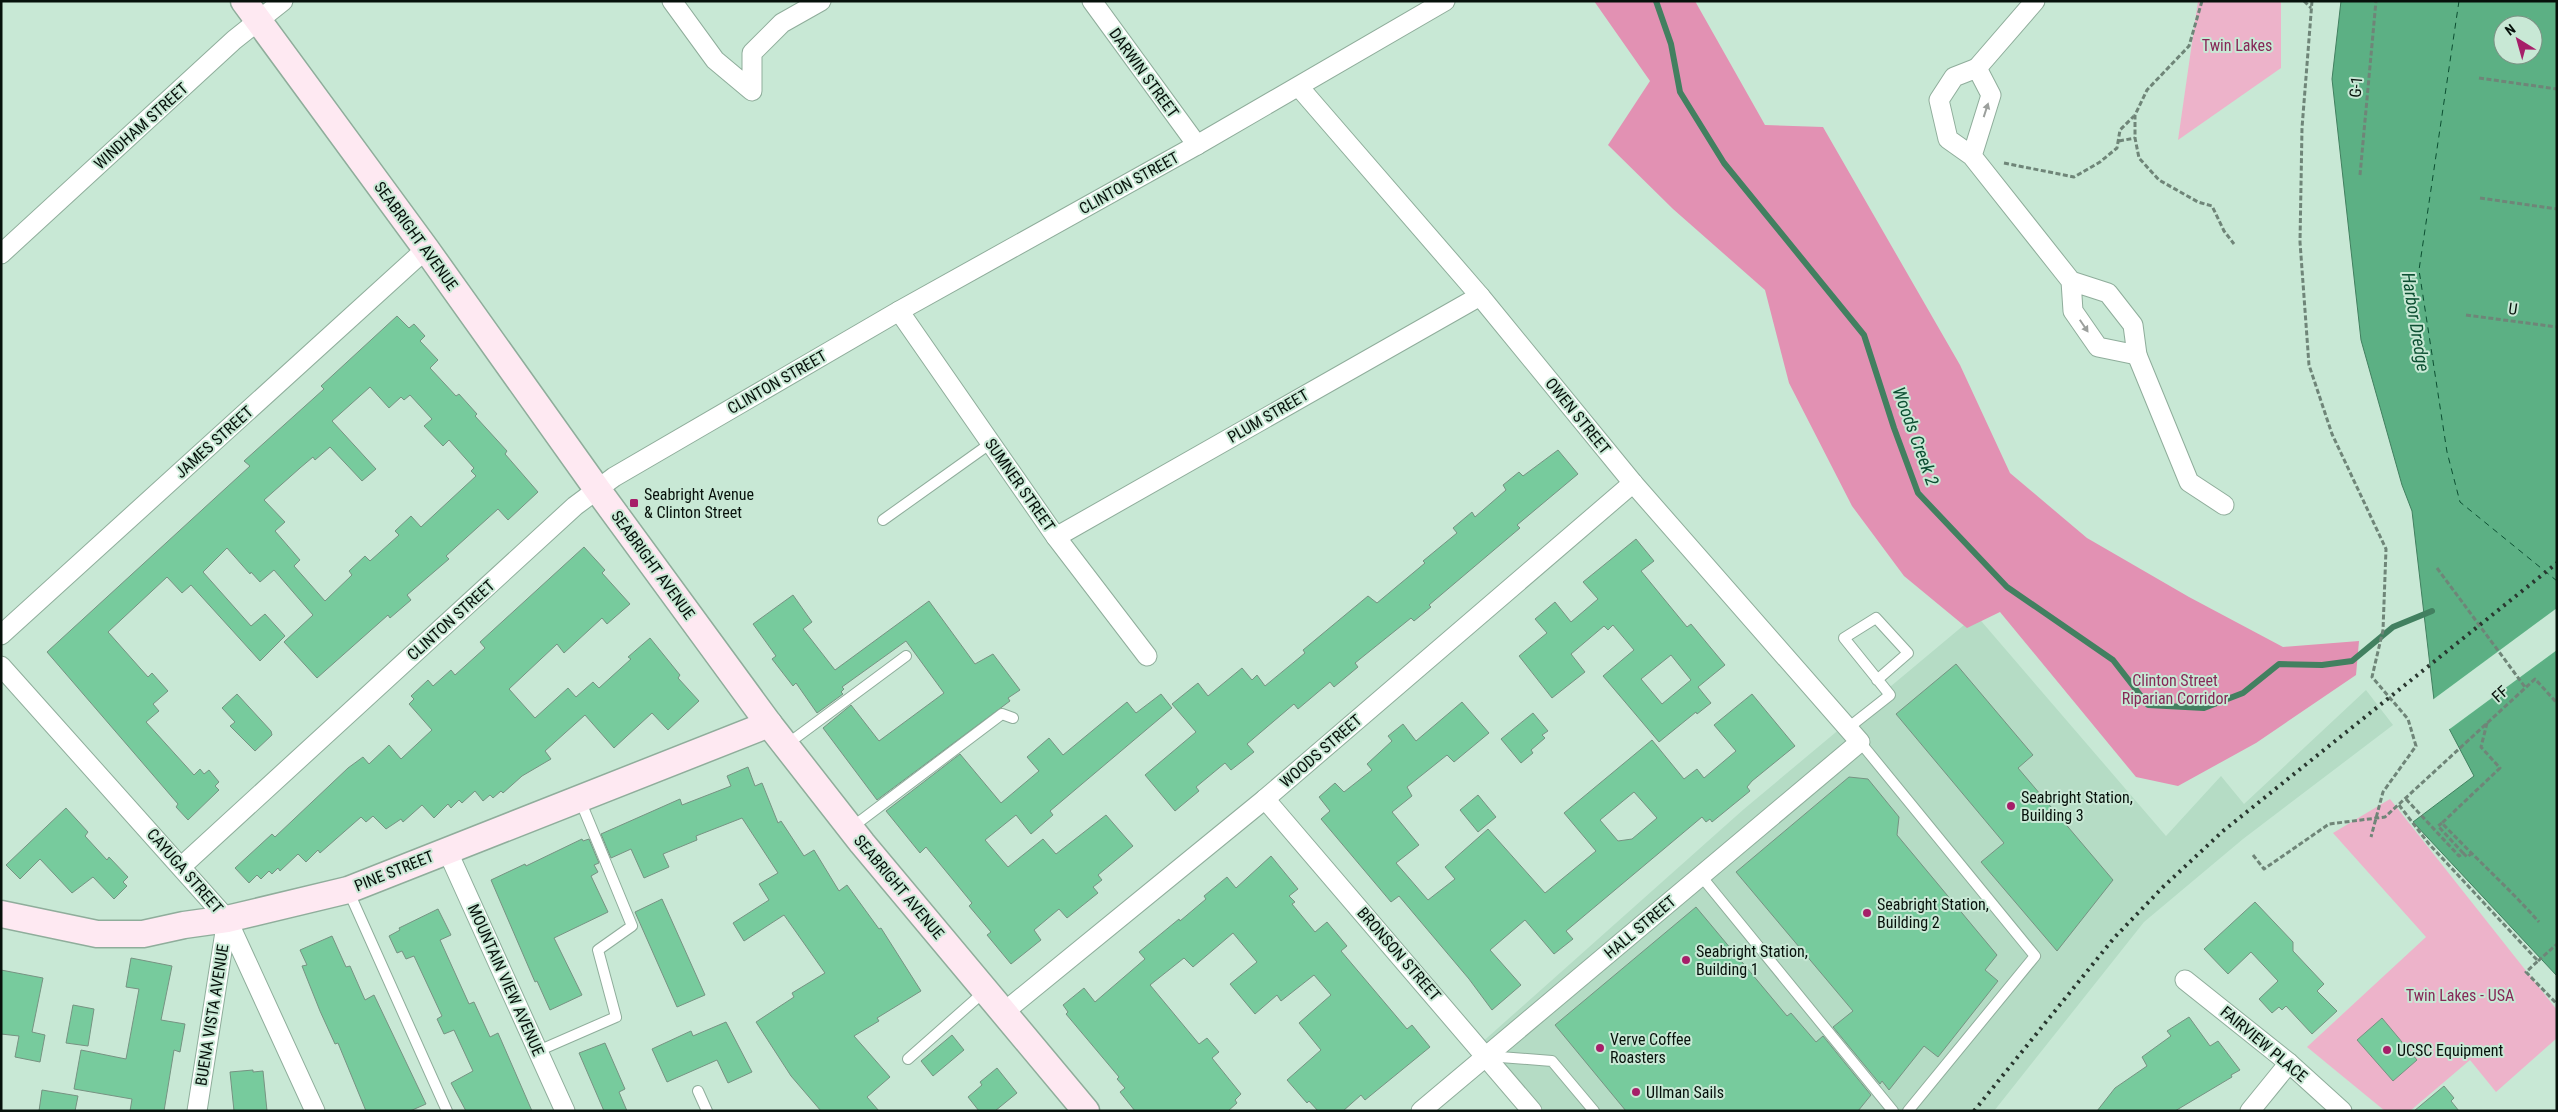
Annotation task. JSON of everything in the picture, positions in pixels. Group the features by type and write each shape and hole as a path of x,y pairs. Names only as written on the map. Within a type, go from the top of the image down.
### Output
{"main road":[{"name":"SEABRIGHT AVENUE","path":"251,11 426,249 597,489 769,724 850,829 1086,1111"},
{"name":"PINE STREET","path":"1,914 97,934 143,934 184,925 228,919 348,890 579,797 769,724"}],"street":[{"name":"WINDHAM STREET","path":"1,254 251,11 283,1"},
{"path":"672,1 715,60 752,91 752,53 782,23 821,1"},
{"name":"DARWIN STREET","path":"1092,1 1197,146"},
{"name":"CLINTON STREET","path":"182,866 575,506 614,477 899,311 1197,146 1445,1"},
{"path":"2035,1 1977,68 1954,77 1939,100 1948,139 1972,156 2071,281 2073,311 2098,348 2137,355"},
{"path":"1972,156 1991,95 1977,68"},
{"name":"OWEN STREET","path":"1299,86 1480,296 1634,483 1854,735"},
{"name":"JAMES STREET","path":"1,635 426,249"},
{"path":"2071,281 2108,292 2133,324 2137,355 2189,482 2224,505"},
{"name":"PLUM STREET","path":"1056,537 1480,296"},
{"name":"SUMNER STREET","path":"899,311 1056,537 1147,656"},
{"name":"WOODS STREET","path":"1004,1012 1265,799 1634,483"},
{"name":"CAYUGA STREET","path":"1,666 228,919 315,1111"},
{"name":"HALL STREET","path":"1421,1111 1701,876 1854,735"},
{"name":"BRONSON STREET","path":"1265,799 1532,1111"},
{"name":"MOUNTAIN VIEW AVENUE","path":"447,850 565,1111"},
{"name":"BUENA VISTA AVENUE","path":"197,1111 228,919"},
{"name":"FAIRVIEW PLACE","path":"2185,980 2289,1063 2342,1111"},
{"path":"2250,1111 2289,1063"}],"lane":[{"path":"883,520 990,443"},
{"path":"1877,680 1908,653 1876,618 1844,638 1877,680 1890,695 1854,735 2035,956 1908,1111"},
{"path":"785,745 906,656"},
{"path":"850,829 1002,714 1012,718"},
{"path":"538,1051 616,1017 598,950 632,926 579,797"},
{"path":"1701,876 1894,1111"},
{"path":"348,890 447,1111"},
{"path":"908,1059 986,990"},
{"path":"1486,1056 1552,1061 1594,1111"},
{"path":"698,1091 707,1111"}],"path":[{"path":"1972,156 2074,177 2100,162 2118,148 2120,130 2135,116 2147,90 2189,46 2202,1"},
{"path":"2304,1 2311,9"},
{"path":"2312,1 2302,128 2300,242 2308,364 2332,434 2386,549 2383,630 2372,676 2408,719 2416,746 2383,792 2375,818 2372,837"},
{"name":"G-1","path":"2360,175 2376,1"},
{"path":"2479,78 2557,89"},
{"path":"2135,116 2135,138 2139,158 2159,180 2198,202 2212,206 2224,231 2234,244"},
{"path":"2119,141 2135,138"},
{"path":"2480,198 2557,209"},
{"name":"U","path":"2466,315 2557,327"},
{"path":"2437,568 2525,687"},
{"name":"FF","path":"2253,855 2264,869 2329,824 2385,817 2534,679 2557,703"},
{"path":"2471,854 2467,857 2438,826 2500,768 2482,747 2487,722"},
{"path":"2406,799 2459,856 2463,853"},
{"path":"2399,805 2429,844 2538,961"},
{"path":"2442,823 2492,875 2506,884 2539,922"},
{"path":"2557,944 2526,972 2557,1004"}],"shaded area":[{"path":"1976,615 2166,836 2221,776 2244,804 2366,690 2393,725 2243,839 2144,922 1994,1111 1534,1111 1479,1045 1744,809"}],"green space":[{"name":"Clinton Street Riparian Corridor","path":"1594,1 1695,1 1765,125 1823,127 1960,365 2010,473 2087,538 2189,597 2283,647 2359,641 2356,675 2256,743 2178,786 2136,777 2000,612 1967,628 1904,576 1852,506 1789,383 1765,290 1673,209 1608,145 1650,81"},
{"name":"Twin Lakes","path":"2198,1 2281,1 2281,68 2178,140"},
{"name":"Twin Lakes - USA","path":"2390,799 2557,1010 2557,1038 2496,1092 2470,1060 2410,1111 2385,1111 2307,1047 2426,937 2333,833"}],"water":[{"name":"Harbor Dredge","path":"2341,1 2557,1 2557,976 2413,822 2474,776 2434,700 2412,511 2402,485 2361,340 2332,79"}],"pier":[{"path":"2557,608 2557,650 2447,731 2431,701"}],"building":[{"path":"397,316 409,328 414,324 425,336 420,341 438,360 430,368 456,396 459,394 477,414 475,416 507,451 505,454 538,492 508,520 498,509 446,556 449,559 407,595 411,600 390,618 388,615 317,678 284,642 313,615 274,570 260,582 251,572 250,574 227,548 203,572 251,626 265,614 285,636 260,661 191,585 182,593 167,577 108,632 148,677 152,673 168,691 153,704 159,711 146,722 194,775 200,769 204,774 209,770 219,782 215,786 219,790 188,820 176,807 178,804 47,652 250,466 244,461 324,389 321,386","holes":["370,387 389,408 401,397 404,400 410,395 432,419 424,426 443,446 449,440 474,468 471,471 476,476 421,527 411,516 395,531 399,535 370,561 365,556 349,571 352,575 325,601 294,566 300,560 275,531 285,522 264,500 313,457 315,460 330,447 362,481 376,469 332,421"]},
{"path":"1558,450 1578,474 1517,525 1520,528 1429,605 1431,607 1414,621 1411,618 1355,663 1358,667 1334,687 1330,682 1298,709 1294,704 1247,744 1254,752 1231,770 1225,763 1196,787 1199,791 1175,811 1145,775 1196,732 1172,704 1198,683 1208,696 1242,668 1252,680 1257,675 1265,686 1305,653 1303,650 1368,596 1377,603 1425,563 1423,561 1457,533 1453,528 1472,512 1475,517 1506,490 1503,485 1519,472 1523,476"},
{"path":"1636,539 1654,561 1641,571 1687,627 1691,624 1725,665 1698,687 1711,703 1697,714 1696,712 1659,742 1603,676 1634,650 1613,625 1608,630 1604,626 1571,654 1585,672 1552,698 1519,656 1547,633 1535,619 1555,602 1571,622 1598,599 1583,582","holes":["1671,655 1691,680 1662,704 1641,679"]},
{"path":"584,547 605,570 602,573 630,604 607,624 602,618 564,653 557,644 509,689 535,718 568,688 576,697 593,682 599,688 631,659 628,657 650,638 680,675 678,678 699,701 668,730 652,713 614,748 585,715 545,751 551,759 522,776 503,793 501,791 493,798 490,795 483,801 475,791 462,803 459,800 451,808 448,804 434,818 422,805 403,822 401,819 386,829 373,816 366,822 361,817 320,853 318,850 306,862 298,854 280,871 278,868 272,874 269,871 261,879 257,875 249,883 235,868 272,834 275,837 348,768 363,757 369,764 389,745 401,759 432,730 409,704 414,699 411,696 428,680 433,686 451,670 455,675 485,648 480,642"},
{"path":"793,595 812,622 803,629 835,670 929,601 975,664 993,654 1020,690 1008,698 1010,701 877,800 823,728 851,705 879,741 944,693 906,641 842,687 844,689 841,692 843,694 817,713 796,683 793,686 772,659 776,656 753,624"},
{"name":"Seabright Station, Building 3","path":"1956,664 2033,755 2018,768 2113,880 2057,951 1981,862 2004,843 1896,714"},
{"path":"237,694 271,731 272,735 255,751 230,726 235,722 222,708"},
{"path":"1161,694 1172,708 1050,811 1053,815 1031,834 1016,815 985,840 1008,867 1043,839 1056,854 1106,815 1133,846 1098,875 1102,880 1093,887 1098,893 1067,918 1059,909 1034,930 1041,940 1011,964 987,935 991,932 969,906 972,903 926,847 920,853 886,811 960,754 1001,803 1039,771 1027,757 1049,738 1063,755 1127,702 1136,713"},
{"path":"1752,694 1795,746 1752,781 1747,787 1750,791 1712,822 1710,819 1706,822 1702,817 1566,931 1573,939 1554,954 1525,920 1490,950 1521,985 1492,1010 1469,979 1399,896 1391,902 1321,819 1330,811 1319,797 1335,783 1344,792 1372,770 1367,764 1392,741 1388,736 1403,724 1416,741 1462,702 1489,733 1454,762 1447,755 1407,787 1412,796 1392,812 1419,845 1396,863 1428,900 1455,879 1445,867 1488,829 1545,893 1596,851 1564,813 1652,740 1684,779 1697,769 1704,778 1736,751 1714,725","holes":["1634,792 1657,818 1632,839 1618,841 1600,820"]},
{"path":"1533,713 1548,731 1542,735 1545,738 1531,750 1533,753 1521,763 1501,739"},
{"path":"748,767 755,786 762,783 778,823 781,821 804,856 814,850 839,891 847,885 879,929 881,928 921,991 877,1018 879,1021 854,1036 890,1077 867,1097 879,1111 821,1111 791,1076 756,1022 794,997 792,993 825,973 784,915 744,941 733,923 769,900 759,884 778,873 742,818 696,836 697,840 663,854 669,867 644,878 631,849 611,858 601,834 680,799 682,805 731,786 727,776"},
{"name":"Seabright Station, Building 2","path":"1849,777 1868,779 1899,817 1897,835 1997,955 1985,970 1998,981 1938,1057 1924,1046 1889,1090 1882,1081 1880,1084 1833,1027 1853,1011 1736,872"},
{"path":"1478,795 1496,817 1478,832 1460,810"},
{"path":"66,808 88,832 85,836 107,860 109,857 128,877 123,882 127,886 114,899 93,877 72,893 40,859 20,879 6,865"},
{"path":"582,839 583,841 589,839 599,863 594,865 598,872 591,876 608,912 554,938 582,995 550,1010 537,981 535,982 491,880 525,864 526,866"},
{"path":"1271,856 1298,889 1289,896 1295,902 1292,904 1315,932 1327,922 1347,946 1341,951 1407,1029 1412,1025 1430,1047 1365,1100 1361,1095 1343,1111 1318,1111 1309,1101 1307,1103 1287,1080 1321,1050 1299,1023 1331,995 1314,975 1281,1001 1277,995 1255,1014 1230,984 1257,962 1233,933 1193,967 1184,958 1150,985 1199,1044 1207,1038 1219,1052 1212,1058 1241,1094 1235,1100 1237,1103 1228,1111 1135,1111 1120,1092 1125,1088 1117,1079 1119,1077 1066,1014 1068,1012 1063,1005 1084,988 1095,1002 1145,959 1139,952 1206,899 1204,896 1227,877 1236,888"},
{"path":"662,899 705,995 677,1007 635,912"},
{"path":"2255,902 2293,942 2293,951 2324,984 2317,991 2337,1011 2312,1034 2286,1006 2282,1010 2279,1007 2272,1013 2259,999 2278,981 2251,952 2228,974 2204,949"},
{"name":"Seabright Station, Building 1","path":"1696,907 1787,1016 1791,1013 1816,1042 1823,1036 1871,1095 1858,1111 1626,1111 1555,1025"},
{"path":"438,909 451,935 440,940 469,1004 474,1002 490,1037 498,1033 532,1111 466,1111 451,1083 473,1071 454,1030 444,1034 437,1019 442,1016 414,956 406,959 402,951 397,953 389,936 400,930 399,928"},
{"path":"332,936 346,967 350,966 365,1000 374,995 426,1104 410,1111 366,1111 338,1043 335,1044 302,966 307,965 300,950"},
{"path":"131,958 172,966 161,1020 185,1024 180,1052 174,1050 164,1111 130,1111 132,1099 74,1089 81,1050 126,1059 139,989 126,987"},
{"path":"1,970 43,978 32,1032 45,1035 40,1062 15,1057 19,1036 1,1034"},
{"path":"73,1005 94,1009 88,1046 66,1043"},
{"path":"2189,1017 2210,1046 2218,1041 2240,1070 2231,1075 2232,1077 2175,1111 2097,1111 2115,1088 2147,1066 2142,1057 2171,1036 2167,1031"},
{"name":"UCSC Equipment","path":"2382,1018 2417,1060 2393,1081 2357,1040"},
{"path":"726,1022 752,1072 728,1083 717,1060 667,1082 652,1049 691,1031 693,1036"},
{"path":"952,1035 964,1050 933,1076 921,1061"},
{"path":"605,1043 625,1089 619,1092 627,1111 604,1111 579,1053"},
{"path":"997,1068 1017,1093 995,1111 979,1111 968,1097 982,1085 980,1082"},
{"path":"253,1070 253,1072 263,1071 267,1111 234,1111 230,1072"},
{"path":"2444,1086 2454,1098 2451,1101 2459,1111 2414,1111"},
{"path":"42,1090 78,1096 75,1111 39,1111"}],"waterway":[{"name":"Woods Creek 2","path":"1656,1 1671,44 1680,92 1724,163 1864,335 1894,428 1918,493 2007,587 2113,660 2148,705 2204,708 2243,693 2279,664 2322,665 2352,661 2393,627 2432,611"}],"ferry route":[{"path":"2459,1 2419,270 2447,452 2460,502 2557,581"}],"railway":[{"path":"1974,1111 2114,938 2163,887 2223,831 2557,563"}],"place":[{"name":"Seabright Avenue & Clinton Street","path":"634,503"},
{"name":"Seabright Station, Building 3","path":"2011,806"},
{"name":"Seabright Station, Building 2","path":"1867,913"},
{"name":"Seabright Station, Building 1","path":"1686,960"},
{"name":"Verve Coffee Roasters","path":"1600,1048"},
{"name":"UCSC Equipment","path":"2387,1050"},
{"name":"Ullman Sails","path":"1636,1092"}]}
